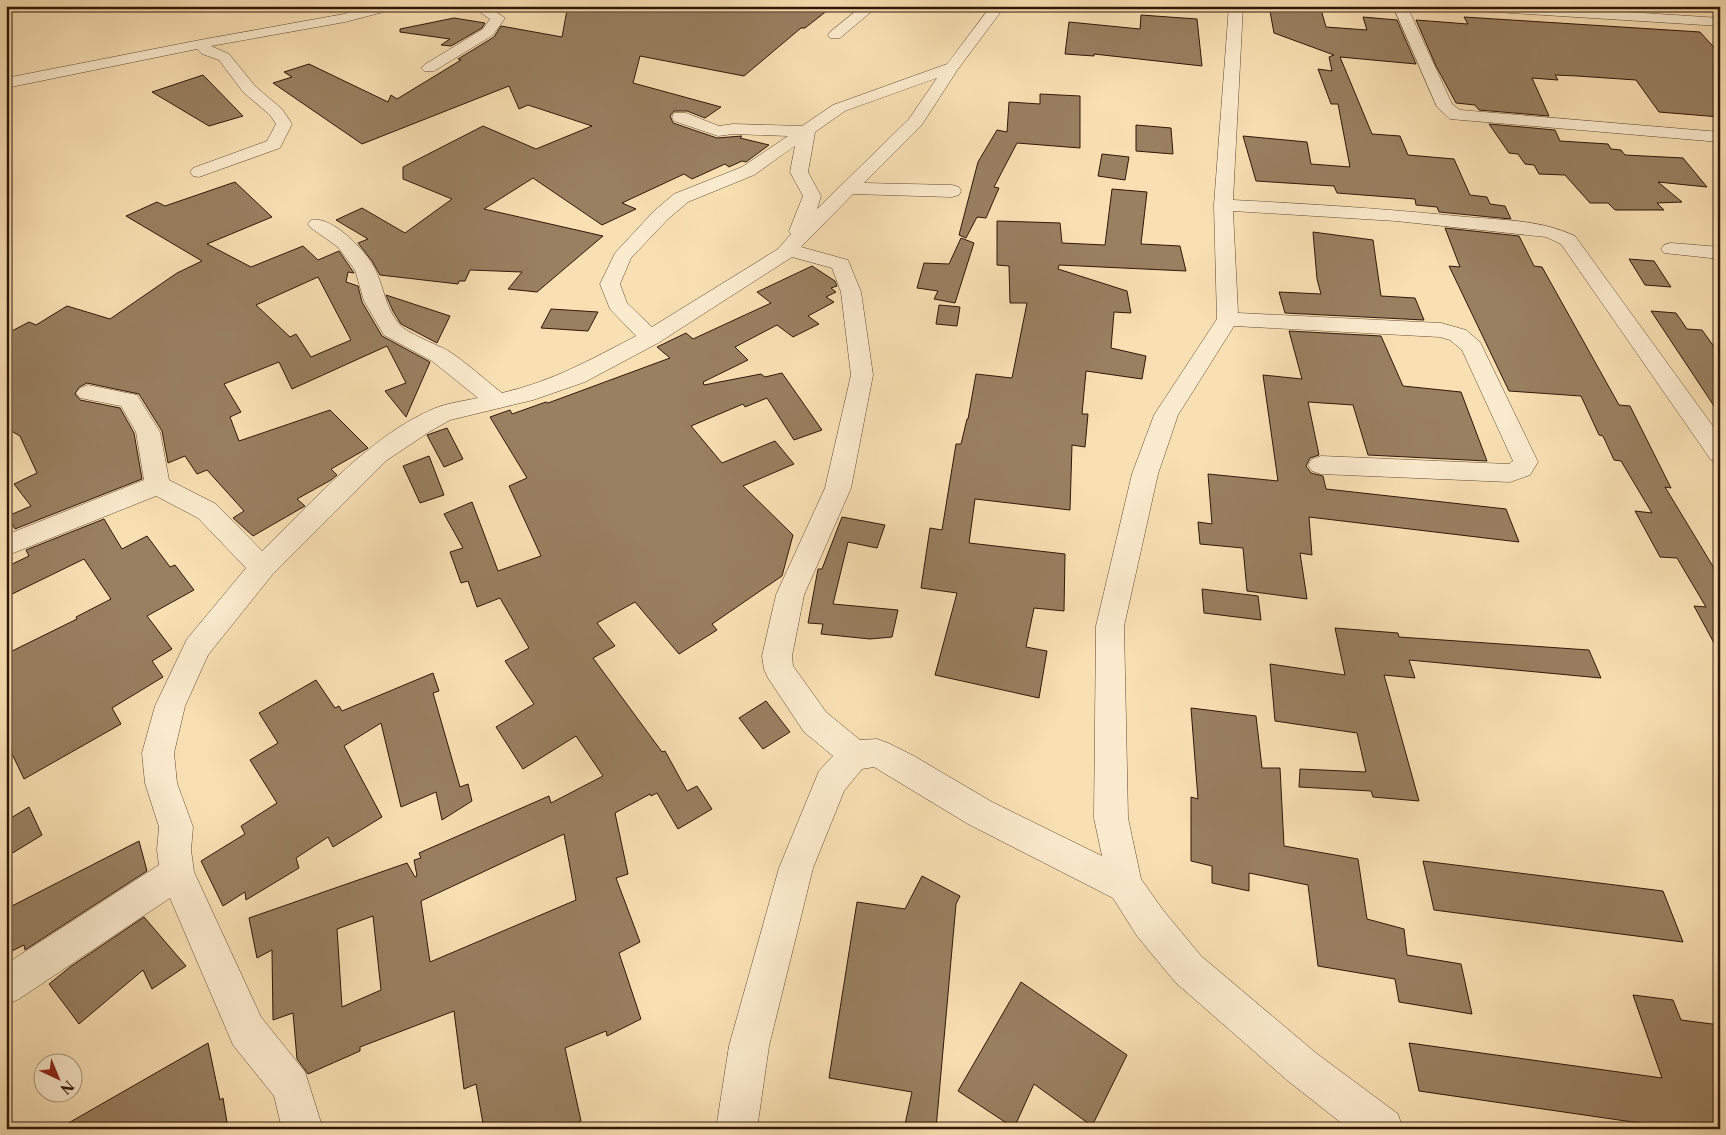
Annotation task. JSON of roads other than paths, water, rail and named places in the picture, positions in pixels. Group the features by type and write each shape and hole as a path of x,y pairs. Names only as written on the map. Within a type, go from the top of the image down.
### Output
{"street":[{"path":"6,83 200,44 345,18 390,6"},
{"path":"429,68 488,32 498,18 482,8 484,6"},
{"path":"835,35 870,6"},
{"path":"304,1129 291,1086 247,1031 177,872 174,850 176,826 161,783 158,753 170,706 196,648 262,568 378,454 420,426 443,414 526,394 577,377 650,338 792,245 915,122 952,67 998,6"},
{"path":"1236,6 1223,205 1228,320 1166,415 1145,474 1110,626 1111,818 1125,886 1150,923 1188,969 1302,1068 1383,1129"},
{"path":"1400,6 1445,107 1456,115 1720,137"},
{"path":"1463,6 1720,22"},
{"path":"199,172 274,144 284,124 276,112 249,89 224,58 207,51 200,44"},
{"path":"650,338 616,304 610,284 622,258 643,233 681,198 748,171 839,108 952,67"},
{"path":"680,117 718,131 733,128 807,131"},
{"path":"792,245 812,196 799,172 807,131"},
{"path":"848,188 952,191"},
{"path":"1223,205 1396,215 1532,229 1551,232 1568,240 1720,454"},
{"path":"318,224 345,243 365,269 376,301 392,330 440,356 497,400"},
{"path":"792,245 840,264 851,292 862,375 838,488 790,595 777,656 779,669 815,722 854,755"},
{"path":"1671,249 1720,253"},
{"path":"1228,320 1441,330 1458,335 1472,347 1526,462 1521,469 1510,473 1321,465"},
{"path":"88,393 129,400 148,432 157,485"},
{"path":"6,546 157,485 206,510 262,568"},
{"path":"736,1129 749,1046 796,868 831,782 854,755 877,752 980,813 1125,886"},
{"path":"6,986 177,872"}]}
